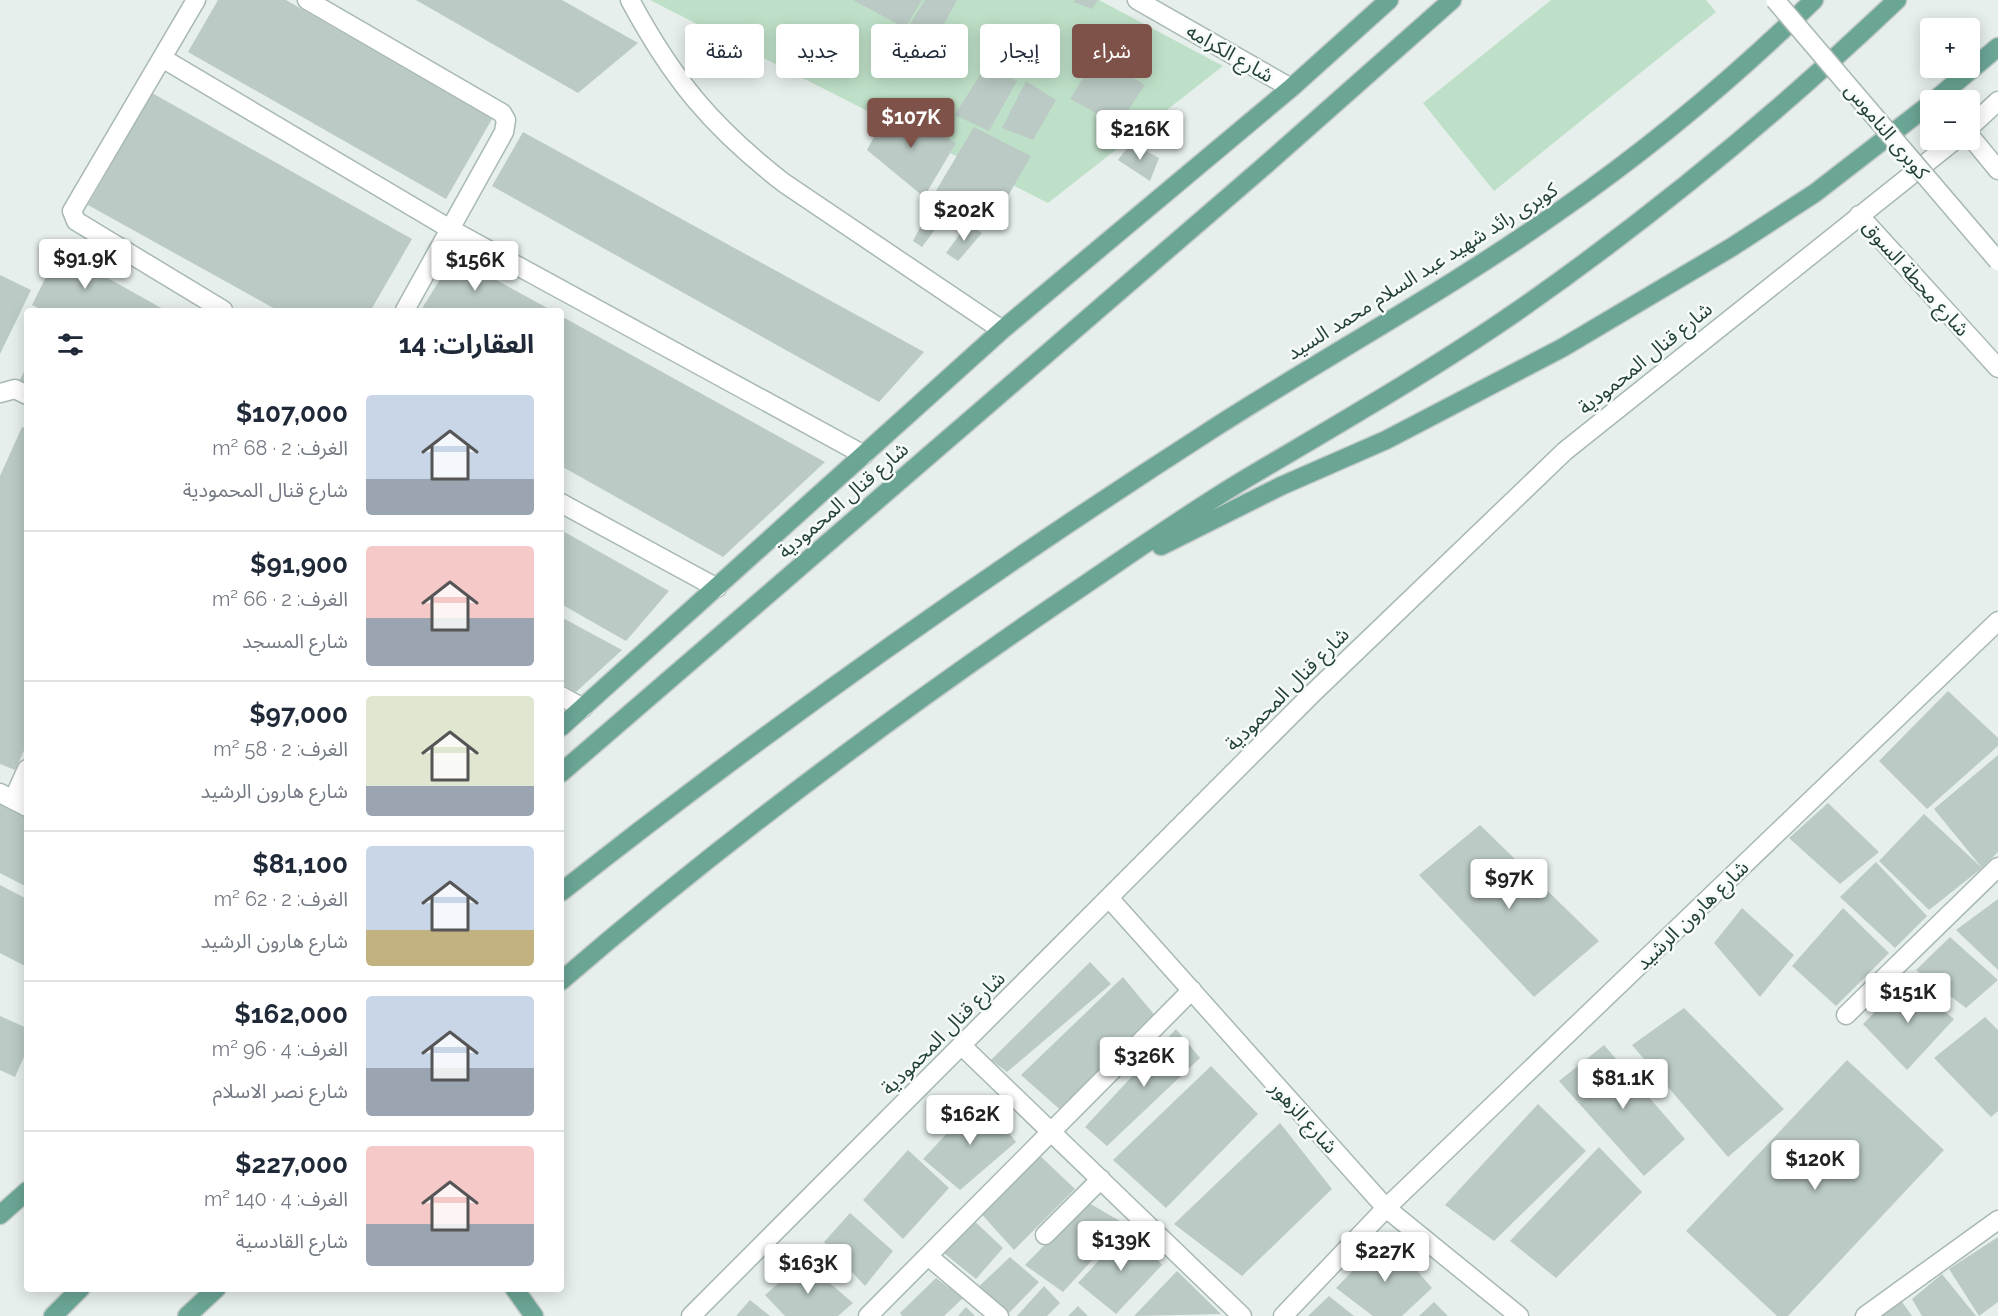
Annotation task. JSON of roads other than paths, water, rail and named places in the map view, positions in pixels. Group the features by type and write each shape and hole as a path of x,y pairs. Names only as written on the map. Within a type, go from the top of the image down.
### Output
{"main road":[{"name":"شارع قنال المحمودية","path":"564,724 1002,330 1291,88 1389,0"},
{"name":"شارع قنال المحمودية","path":"564,770 1262,168 1452,0"},
{"name":"كوبرى رائد شهيد عبد السلام محمد السيد","path":"564,890 792,715 936,613 1092,507 1241,411 1476,267 1558,212 1637,154 1714,92 1814,0"},
{"path":"564,978 622,928 772,810 927,695 1084,585 1245,479 1358,414 1517,311 1702,172 1799,90 1897,0"},
{"path":"1947,90 1998,46"},
{"path":"1084,585 1281,486 1386,440 1562,348 1732,247 1806,199 1920,112"},
{"path":"0,1215 24,1194"},
{"path":"53,1316 77,1292"},
{"path":"187,1316 213,1292"},
{"path":"517,1292 534,1316"}],"street":[{"path":"196,0 74,207 73,215 76,221 220,308"},
{"path":"307,0 504,116 506,128 406,308"},
{"path":"630,0 666,64 720,128 751,157 784,183 1002,330"},
{"name":"شارع الكرامه","path":"1137,0 1291,88"},
{"name":"كوبرى الناموس","path":"1775,0 1998,261"},
{"path":"162,58 450,229 864,455"},
{"path":"1980,118 1998,101"},
{"path":"1980,148 1998,170"},
{"name":"شارع قنال المحمودية","path":"691,1316 1313,693 1565,451 1942,150"},
{"name":"شارع محطة السوق","path":"1859,215 1998,368"},
{"path":"0,393 7,390 24,394"},
{"path":"564,505 717,588"},
{"name":"شارع هارون الرشيد","path":"1283,1316 1386,1208 1998,621"},
{"path":"564,698 583,708"},
{"path":"13,800 24,776"},
{"path":"1846,1015 1998,867"},
{"name":"شارع الزهور","path":"1109,898 1386,1208 1519,1316"},
{"path":"868,1316 1192,990"},
{"path":"962,1046 1242,1316"},
{"path":"1045,1235 1101,1179"},
{"path":"1865,1316 1998,1221"},
{"path":"928,1256 999,1316"}]}
